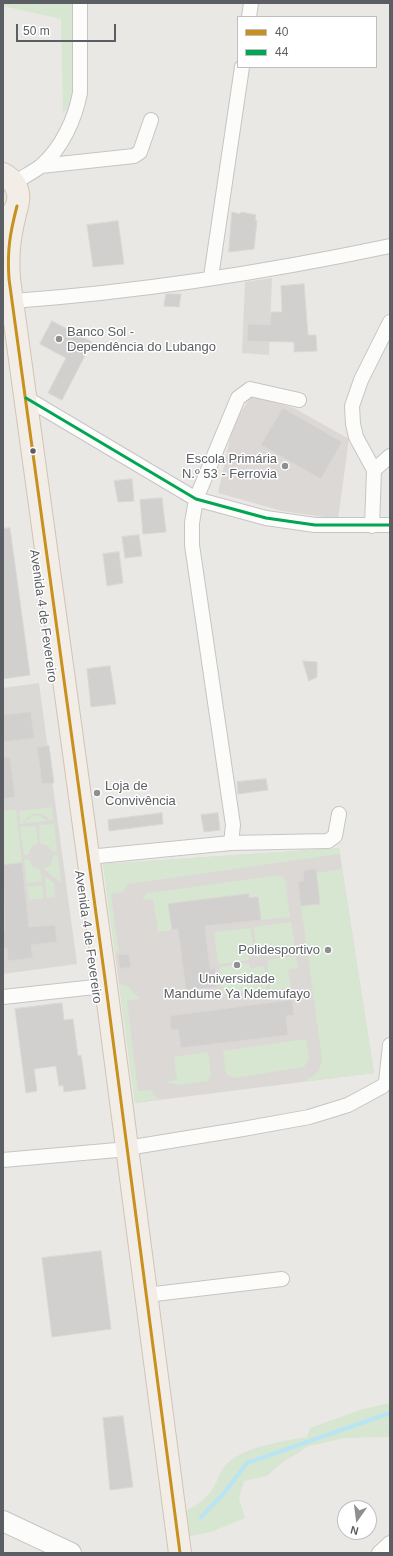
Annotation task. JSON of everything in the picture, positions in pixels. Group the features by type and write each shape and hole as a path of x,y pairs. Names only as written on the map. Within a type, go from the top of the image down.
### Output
{"main road":[{"path":"9,178 19,194 10,213"},
{"name":"Avenida 4 de Fevereiro","path":"10,213 7,256 106,981 122,1149 170,1553"},
{"name":"Avenida 4 de Fevereiro","path":"3,321 106,981"},
{"name":"Avenida 4 de Fevereiro","path":"122,1149 146,1295 180,1553"},
{"path":"3,1521 72,1553"}],"street":[{"path":"41,166 60,144 78,104 80,93 80,3"},
{"path":"249,16 251,3"},
{"path":"211,277 242,68"},
{"path":"9,178 41,166 134,156 140,152 151,120"},
{"path":"13,301 137,289 310,262 390,246"},
{"path":"372,526 374,470 356,436 352,424 352,406 361,380 390,322"},
{"path":"231,843 233,825 192,545 192,523 196,499 238,398 250,389 299,400"},
{"path":"26,398 196,499 266,518 315,525 390,525"},
{"path":"374,470 390,456"},
{"path":"88,857 231,843 328,841 335,836 339,814"},
{"path":"3,997 106,981"},
{"path":"3,1160 122,1149 309,1117 348,1106 383,1086 386,1082 390,1045"},
{"path":"146,1295 282,1279"},
{"path":"379,1553 390,1542"}],"shaded area":[{"path":"272,278 269,355 242,353 245,282"},
{"name":"Escola Primária N.º 53 - Ferrovia","path":"251,396 294,408 349,439 338,519 282,511 218,493 233,425"},
{"path":"39,683 77,964 3,974 3,688"},
{"name":"Universidade Mandume Ya Ndemufayo","path":"339,848 374,1073 135,1103 103,864"}],"green space":[{"path":"3,3 77,3 77,91 72,104 63,113 61,19 3,6"},
{"path":"52,807 53,820 50,820 43,815 36,814 29,817 23,824 20,824 19,811"},
{"path":"16,809 22,863 3,865 3,811"},
{"path":"38,815 47,821 25,823 30,817"},
{"path":"54,824 57,851 53,852 48,846 40,843 39,825"},
{"path":"36,826 38,843 32,846 28,855 24,855 20,827"},
{"path":"339,848 340,854 128,884 123,892 111,894 119,953 115,953 103,864"},
{"path":"57,855 61,883 44,869 51,865 53,856"},
{"path":"29,859 33,867 40,870 42,881 27,883 24,860"},
{"path":"342,869 374,1073 302,1082 316,1074 320,1068 322,1059 301,906 320,904 316,873"},
{"path":"45,876 54,883 55,897 47,898"},
{"path":"282,876 285,879 290,917 261,920 258,897 168,904 172,930 158,932 153,899 142,900 146,894 149,893"},
{"path":"42,885 44,898 29,900 27,887"},
{"path":"291,922 296,953 267,957 267,951 257,952 253,927"},
{"path":"251,928 254,952 248,953 249,960 218,964 214,932"},
{"path":"296,956 298,968 288,970 291,987 270,990 267,966 269,965 268,960"},
{"path":"249,963 250,968 264,966 267,990 223,995 219,967"},
{"path":"119,984 128,986 140,999 127,1001 138,1091 151,1090 153,1095 161,1099 135,1103"},
{"path":"306,1039 309,1059 304,1067 235,1078 227,1075 223,1051"},
{"path":"208,1052 211,1074 208,1081 178,1085 168,1083 168,1081 177,1080 174,1057"},
{"path":"390,1403 390,1437 345,1438 309,1446 283,1462 267,1476 244,1481 239,1499 245,1518 211,1532 187,1537 182,1512 198,1504 206,1497 213,1488 224,1467 240,1454 262,1446 307,1437 310,1428 363,1409"}],"building":[{"path":"232,212 256,215 255,220 257,221 254,249 229,252"},
{"path":"118,221 124,264 93,267 87,225"},
{"path":"304,284 308,335 316,335 317,351 294,352 294,342 247,341 248,324 270,325 271,312 282,312 281,286"},
{"path":"166,294 181,294 179,307 164,306"},
{"path":"52,321 92,342 62,400 48,393 66,358 40,344"},
{"path":"283,408 342,442 321,479 261,445"},
{"path":"132,479 134,501 118,502 114,481"},
{"path":"162,498 166,532 143,534 140,500"},
{"path":"10,528 30,675 3,679 3,529"},
{"path":"139,535 142,556 125,558 122,537"},
{"path":"119,552 123,583 107,586 103,554"},
{"path":"303,661 317,662 317,677 309,681"},
{"path":"110,666 116,704 91,707 87,669"},
{"path":"31,712 34,738 3,742 3,715"},
{"path":"49,746 54,783 42,784 37,747"},
{"path":"3,757 10,757 15,797 3,799"},
{"path":"266,779 268,790 238,794 237,782"},
{"path":"162,813 163,824 109,831 108,820"},
{"path":"218,813 220,830 204,832 201,815"},
{"path":"22,863 29,927 55,925 57,942 31,945 33,958 8,961 7,948 3,948 3,930 5,930 3,865"},
{"path":"316,869 320,904 301,906 298,882 304,881 303,871"},
{"path":"249,894 249,898 258,897 261,920 205,926 210,969 215,968 217,987 186,990 178,929 172,930 168,904"},
{"path":"129,954 131,967 120,969 118,955"},
{"path":"292,1000 294,1015 286,1016 288,1035 181,1048 178,1029 171,1030 170,1016"},
{"path":"62,1003 64,1020 73,1019 78,1056 81,1055 86,1089 64,1092 63,1085 59,1086 56,1066 34,1069 37,1091 26,1093 15,1009"},
{"path":"101,1251 111,1329 52,1337 42,1258"},
{"path":"123,1416 133,1487 110,1490 103,1418"}],"waterway":[{"path":"201,1517 224,1493 247,1463 390,1413"}],"transit line":[{"name":"40","path":"17,206 8,259 9,279 105,979 180,1553"},
{"name":"44","path":"26,398 196,499 266,518 315,525 390,525"}],"place":[{"name":"Banco Sol - Dependência do Lubango","path":"59,339"},
{"name":"Escola Primária N.º 53 - Ferrovia","path":"285,466"},
{"name":"Loja de Convivência","path":"97,793"},
{"name":"Polidesportivo","path":"328,950"},
{"name":"Universidade Mandume Ya Ndemufayo","path":"237,965"}]}
